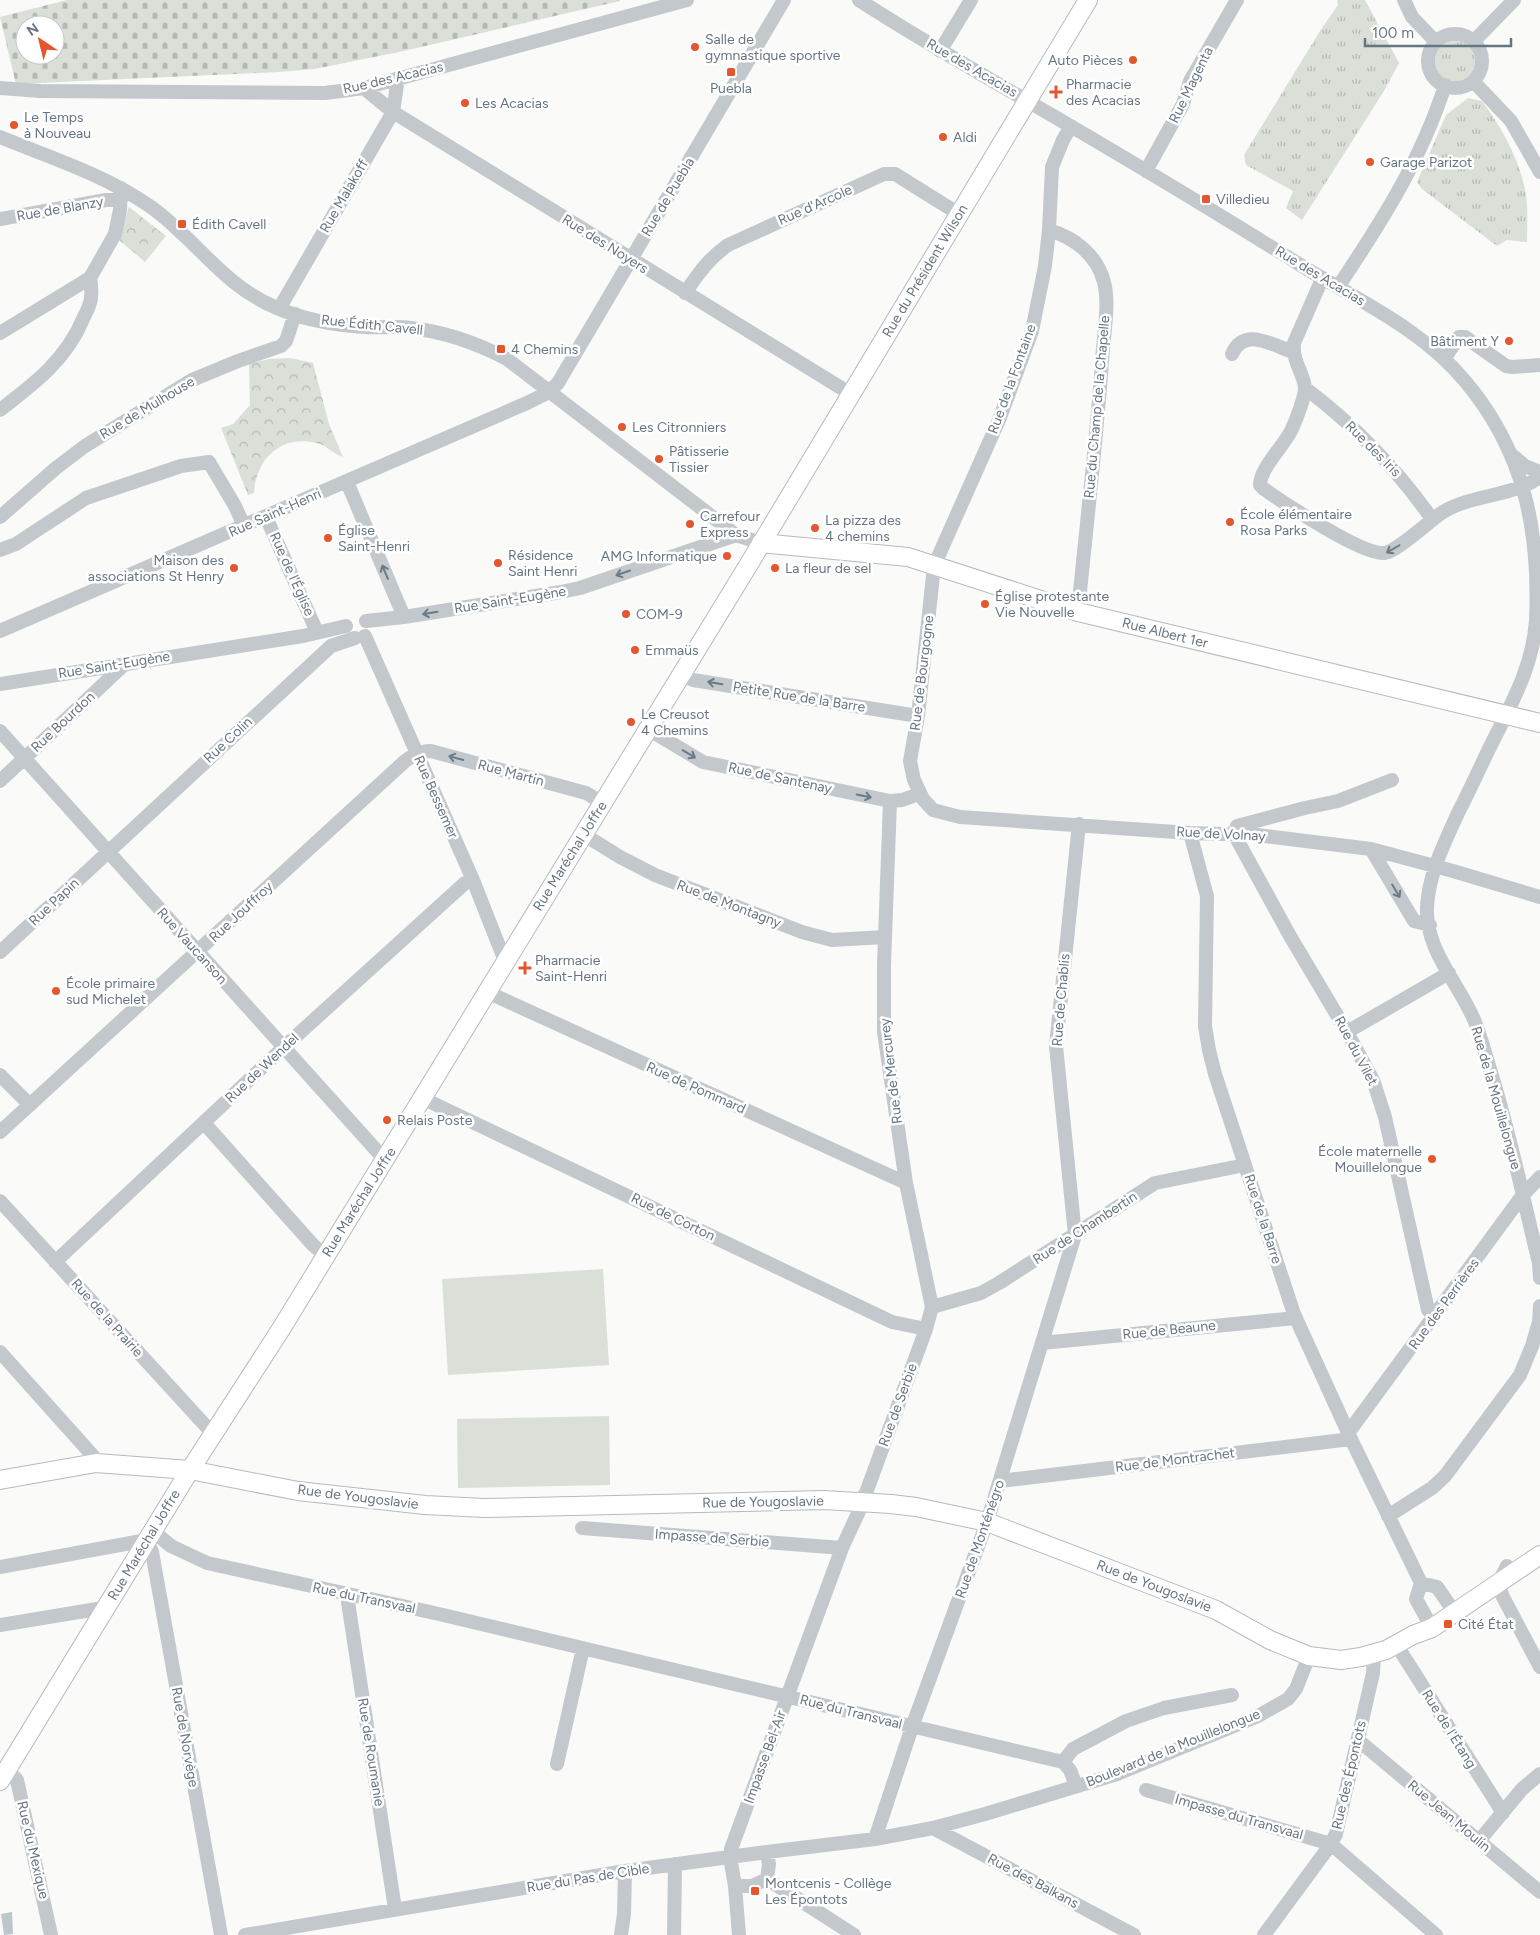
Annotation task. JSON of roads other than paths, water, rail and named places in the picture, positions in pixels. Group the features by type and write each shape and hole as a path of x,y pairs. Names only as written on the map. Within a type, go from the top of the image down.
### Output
{"main road":[{"name":"Rue du Président Wilson","path":"761,543 1088,0"},
{"name":"Rue Albert 1er","path":"761,543 897,555 1078,612 1540,723"},
{"name":"Rue Maréchal Joffre","path":"2,1774 190,1470 326,1256 761,543"},
{"name":"Rue de Yougoslavie","path":"0,1480 96,1463 190,1470 298,1491 377,1501 445,1506 484,1508 824,1500 859,1501 916,1507 987,1522 1216,1610 1270,1640 1309,1656"},
{"path":"1452,1609 1507,1566 1540,1544"},
{"path":"1309,1656 1342,1660 1374,1654 1413,1635 1452,1609 1498,1584 1540,1555"}],"street":[{"name":"Rue des Acacias","path":"0,88 40,91 325,93 364,88 638,7 687,0"},
{"name":"Rue de Puebla","path":"549,392 558,383 784,0"},
{"name":"Rue des Acacias","path":"859,0 876,4 940,50 1071,126 1322,279 1395,321 1444,359 1482,402 1499,428 1514,456 1524,486 1533,524 1539,559 1537,616 1533,644 1523,678 1507,714"},
{"path":"940,50 971,0"},
{"name":"Rue Magenta","path":"1146,171 1180,110 1190,81 1238,0"},
{"path":"1404,0 1412,17 1436,42"},
{"path":"1474,41 1514,0"},
{"path":"1455,34 1462,34 1474,41 1479,47 1482,61 1481,69 1473,81 1460,87 1445,85 1432,74 1429,66 1429,57 1436,42 1455,34"},
{"name":"Rue Malakoff","path":"279,309 393,112 398,78"},
{"path":"1473,81 1511,121 1540,172"},
{"path":"1338,287 1392,203 1433,119 1445,85"},
{"name":"Rue des Noyers","path":"364,88 393,112 685,294 851,394"},
{"name":"Rue de la Fontaine","path":"934,566 999,420 1025,352 1039,298 1049,230 1052,167 1071,126"},
{"name":"Rue Édith Cavell","path":"0,137 92,174 121,194 152,208 224,275 242,289 279,309 334,323 366,327 410,327 438,332 468,341 507,359 736,535 761,543"},
{"name":"Rue d'Arcole","path":"685,294 702,268 728,245 884,174 896,174 959,214"},
{"path":"0,333 90,278 115,234 121,194"},
{"name":"Rue de Blanzy","path":"0,219 106,200 121,194"},
{"name":"Rue du Champ de la Chapelle","path":"1049,230 1074,240 1089,254 1100,271 1106,296 1101,376 1078,612"},
{"path":"0,410 43,377 64,353 80,327 89,306 92,297 90,278"},
{"path":"1322,279 1298,332 1293,352 1305,388 1292,428 1284,444 1260,477 1260,485 1264,489 1292,508 1347,540 1384,554 1432,519 1460,504 1524,486 1540,478"},
{"name":"Rue de Mulhouse","path":"0,517 56,468 85,446 183,386 238,361 281,346 286,341 296,314"},
{"path":"1444,359 1456,340 1459,337 1465,337 1506,366 1540,364"},
{"path":"1232,354 1236,345 1243,340 1253,338 1293,352"},
{"name":"Rue des Iris","path":"1305,388 1326,404 1376,451 1403,480 1432,519"},
{"name":"Rue Saint-Henri","path":"0,631 266,517 549,392"},
{"path":"1514,456 1525,466 1540,472"},
{"path":"0,550 16,544 86,498 181,466 210,462 244,526"},
{"path":"346,482 404,617"},
{"name":"Rue de l'Église","path":"266,517 316,632"},
{"name":"Rue Saint-Eugène","path":"366,620 404,617 580,588 736,535"},
{"name":"Rue de Bourgogne","path":"914,780 910,761 918,716 934,566"},
{"path":"360,616 366,620 369,629 360,637 348,634 346,626 354,617 360,616"},
{"name":"Rue Saint-Eugène","path":"0,684 346,626"},
{"name":"Rue Bessemer","path":"360,637 416,753 473,880 503,956 507,958"},
{"name":"Rue Colin","path":"108,851 331,646 360,637"},
{"name":"Rue Bourdon","path":"0,781 126,663"},
{"name":"Petite Rue de la Barre","path":"680,674 693,680 918,716"},
{"name":"Rue de la Mouillelongue","path":"1507,714 1434,866 1427,910 1432,941 1474,1020 1500,1103 1540,1278"},
{"name":"Rue de Santenay","path":"648,729 703,762 890,801 902,800 919,794"},
{"name":"Rue Vaucanson","path":"0,731 385,1160"},
{"name":"Rue Martin","path":"416,753 431,751 586,793 603,803"},
{"name":"Rue Jouffroy","path":"0,1132 416,753"},
{"name":"Rue de Volnay","path":"914,780 919,794 933,810 943,814 1190,833 1234,834 1371,849 1540,897"},
{"path":"1234,834 1237,826 1305,808 1338,802 1392,780"},
{"name":"Rue de Mercurey","path":"890,801 884,1032 906,1183 932,1307"},
{"name":"Rue de Chablis","path":"1075,1235 1056,1046 1079,824"},
{"name":"Rue de la Barre","path":"1190,833 1207,896 1205,1026 1209,1050 1296,1318 1350,1436 1421,1583 1416,1599 1429,1624"},
{"name":"Rue de Montagny","path":"583,834 620,857 655,875 802,932 832,940 885,937"},
{"name":"Rue du Vilet","path":"1234,834 1373,1080 1385,1118 1428,1310 1435,1316"},
{"path":"1371,849 1414,921 1430,925"},
{"name":"Rue Papin","path":"0,952 108,851"},
{"name":"Rue de Wendel","path":"55,1262 283,1048 465,882 473,880"},
{"path":"1347,1032 1449,973"},
{"name":"Rue de Pommard","path":"486,992 906,1183"},
{"path":"0,1076 30,1105"},
{"name":"Rue de Corton","path":"422,1098 892,1322 926,1329"},
{"path":"204,1123 313,1245 326,1256"},
{"name":"Rue de Chambertin","path":"932,1307 987,1290 1155,1183 1245,1165"},
{"name":"Rue des Perrières","path":"1350,1436 1522,1196 1540,1176"},
{"name":"Rue de la Prairie","path":"0,1201 214,1435"},
{"name":"Rue de Monténégro","path":"875,1839 912,1727 987,1522 1075,1235"},
{"path":"1388,1516 1432,1488 1445,1476 1520,1375 1532,1346 1540,1306"},
{"name":"Rue de Serbie","path":"859,1501 866,1493 926,1329 932,1307"},
{"name":"Rue de Beaune","path":"1042,1342 1296,1318"},
{"path":"0,1352 94,1457 96,1463"},
{"name":"Rue de Montrachet","path":"1000,1481 1350,1436"},
{"name":"Impasse Bel-Air","path":"735,1886 730,1857 731,1848 842,1548 860,1508 859,1501"},
{"name":"Impasse de Serbie","path":"582,1528 842,1548"},
{"path":"0,1567 150,1536"},
{"name":"Rue du Transvaal","path":"150,1536 207,1563 349,1596 439,1614 1063,1762"},
{"name":"Rue de Norvège","path":"150,1536 221,1935"},
{"path":"1507,1566 1498,1584 1540,1667"},
{"path":"1421,1583 1437,1587 1452,1609"},
{"name":"Rue de Roumanie","path":"349,1596 348,1602 395,1909"},
{"path":"0,1625 97,1609 103,1612"},
{"name":"Rue de l'Étang","path":"1396,1644 1503,1813"},
{"path":"557,1764 583,1648"},
{"name":"Rue des Épontots","path":"1264,1935 1331,1844 1336,1834 1373,1673 1374,1654"},
{"name":"Boulevard de la Mouillelongue","path":"933,1828 1118,1774 1246,1721 1288,1699 1296,1689 1309,1656"},
{"path":"1076,1786 1070,1770 1063,1762 1073,1749 1126,1721 1164,1708 1232,1695"},
{"name":"Rue Jean Moulin","path":"1358,1740 1540,1892"},
{"name":"Rue du Mexique","path":"2,1774 17,1780 51,1935"},
{"path":"1479,1841 1522,1789 1540,1774"},
{"name":"Impasse du Transvaal","path":"1146,1790 1331,1844"},
{"name":"Rue du Pas de Cible","path":"245,1935 625,1871 875,1839 933,1828"},
{"name":"Rue des Balkans","path":"933,1828 1134,1935"},
{"path":"1331,1844 1436,1935"},
{"path":"767,1852 769,1864 767,1879"},
{"path":"674,1935 675,1864"},
{"path":"621,1935 624,1914 625,1871"},
{"path":"739,1935 735,1886 752,1886 767,1879"},
{"path":"767,1879 854,1935"}],"place":[{"name":"Salle de gymnastique sportive","path":"695,47"},
{"name":"Auto Pièces","path":"1133,60"},
{"name":"Puebla","path":"731,72"},
{"name":"Pharmacie des Acacias","path":"1056,92"},
{"name":"Les Acacias","path":"465,103"},
{"name":"Le Temps à Nouveau","path":"14,125"},
{"name":"Aldi","path":"943,137"},
{"name":"Garage Parizot","path":"1370,162"},
{"name":"Villedieu","path":"1206,199"},
{"name":"Édith Cavell","path":"182,224"},
{"name":"Bâtiment Y","path":"1509,341"},
{"name":"4 Chemins","path":"501,349"},
{"name":"Les Citronniers","path":"622,427"},
{"name":"Pâtisserie Tissier","path":"659,459"},
{"name":"École élémentaire Rosa Parks","path":"1230,522"},
{"name":"Carrefour Express","path":"690,524"},
{"name":"La pizza des 4 chemins","path":"815,528"},
{"name":"Église Saint-Henri","path":"328,538"},
{"name":"AMG Informatique","path":"727,556"},
{"name":"Résidence Saint Henri","path":"498,563"},
{"name":"Maison des associations St Henry","path":"234,568"},
{"name":"La fleur de sel","path":"775,568"},
{"name":"Église protestante Vie Nouvelle","path":"985,604"},
{"name":"COM-9","path":"626,614"},
{"name":"Emmaüs","path":"635,650"},
{"name":"Le Creusot 4 Chemins","path":"631,722"},
{"name":"Pharmacie Saint-Henri","path":"525,968"},
{"name":"École primaire sud Michelet","path":"56,991"},
{"name":"Relais Poste","path":"387,1120"},
{"name":"École maternelle Mouillelongue","path":"1432,1159"},
{"name":"Cité État","path":"1448,1624"},
{"name":"Montcenis - Collège Les Épontots","path":"755,1891"}]}
